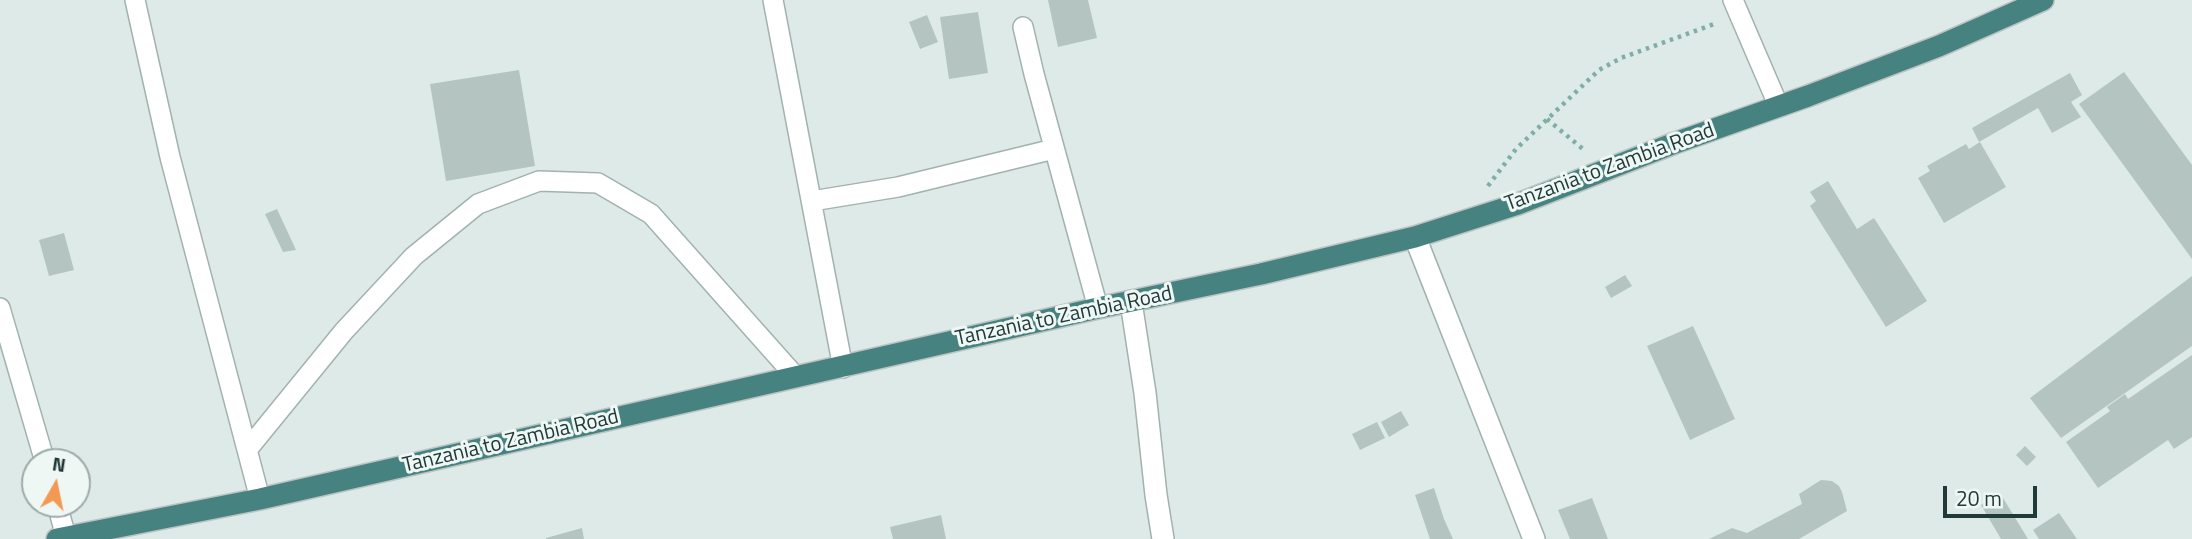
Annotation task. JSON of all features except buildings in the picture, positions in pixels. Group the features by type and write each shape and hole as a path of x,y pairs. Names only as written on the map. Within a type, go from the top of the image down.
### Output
{"highway":[{"name":"Tanzania to Zambia Road","path":"62,538 260,499 1415,237 1518,204 1779,107 1939,46 2030,3"}],"street":[{"path":"1415,237 1534,539"},
{"path":"1131,302 1163,539"}],"lane":[{"path":"135,0 170,157 260,499"},
{"path":"773,0 844,368"},
{"path":"1737,8 1779,107"},
{"path":"1023,27 1098,308"},
{"path":"812,201 898,187 1054,149"},
{"path":"247,450 344,331 414,256 478,204 539,181 598,183 651,214 796,377"},
{"path":"0,309 41,448"},
{"path":"59,518 62,538"}],"path":[{"path":"1472,218 1496,173 1516,149 1599,70 1737,8"},
{"path":"1547,119 1609,169"}]}
